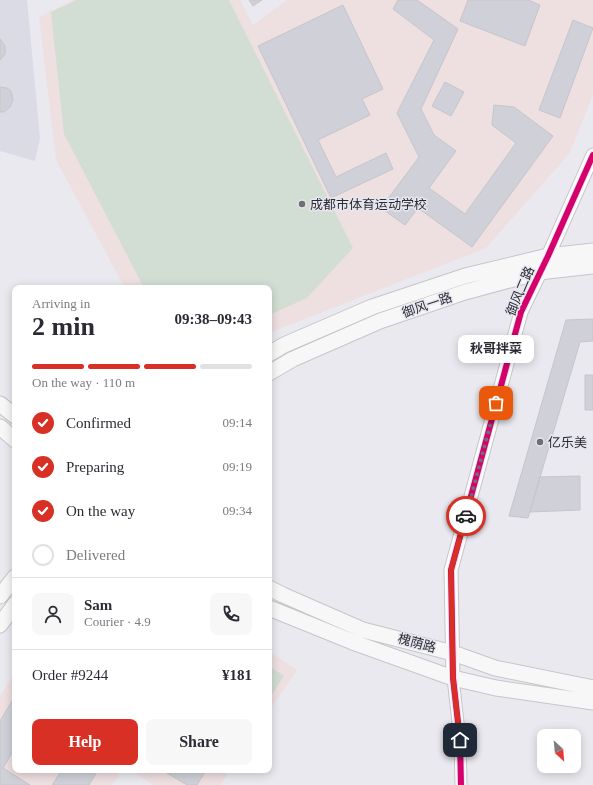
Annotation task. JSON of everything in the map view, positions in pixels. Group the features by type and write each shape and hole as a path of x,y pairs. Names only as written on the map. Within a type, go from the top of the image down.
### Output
{"main road":[{"name":"御风一路","path":"272,352 284,345 372,307 466,276 548,256 593,251"},
{"name":"御风一路","path":"272,371 292,359 380,322 465,292 539,272 593,266"},
{"path":"0,404 12,414"},
{"path":"0,427 12,437"},
{"path":"0,596 12,581"},
{"name":"槐荫路","path":"272,589 363,630 453,653 495,668 593,688"},
{"path":"0,625 12,608"},
{"name":"槐荫路","path":"272,609 358,644 453,678 496,688 593,702"}],"street":[{"name":"御风二路","path":"453,678 451,570 520,312 548,256 593,155"},
{"path":"453,678 460,740 461,785"}],"shaded area":[{"path":"0,0 27,0 40,138 35,161 0,151"},
{"name":"成都市体育运动学校","path":"73,0 240,0 253,25 287,0 593,0 593,95 569,154 486,248 272,332 272,285 123,285 56,160 39,17"},
{"path":"77,0 229,0 353,248 307,298 272,314 272,285 142,285 64,134 51,12"},
{"path":"272,653 297,670 272,707"},
{"path":"272,668 284,676 272,694"},
{"path":"12,677 12,773 120,773 112,785 0,785 0,696"},
{"path":"135,773 228,773 220,785 153,785"}],"building":[{"path":"249,0 262,0 253,6"},
{"path":"398,0 417,0 458,29 421,109 434,135 456,151 429,188 465,214 516,143 492,125 494,105 514,107 553,136 472,247 418,208 405,225 381,208 419,157 397,113 434,40 393,9"},
{"path":"468,0 528,0 540,5 525,46 460,21"},
{"path":"343,5 383,89 362,99 370,115 318,140 336,177 386,153 393,169 331,198 258,46"},
{"path":"573,20 593,28 560,118 539,110"},
{"path":"0,39 5,46 5,54 0,60"},
{"path":"445,82 464,92 451,116 432,106"},
{"path":"0,87 7,88 11,91 13,100 10,107 4,112 0,112"},
{"path":"593,319 593,341 580,342 528,518 509,516 566,320"},
{"path":"585,375 593,375 593,410 585,410"},
{"path":"580,476 580,510 530,512 540,477"},
{"path":"12,701 12,753 3,768 30,785 0,785 0,721"},
{"path":"60,773 96,773 89,785 52,785"},
{"path":"167,773 204,773 197,785 187,785"}],"cycle path":[{"path":"461,785 460,740 453,678 451,570 521,312 593,155"}],"way so far":[{"path":"466,516 496,403"}],"place":[{"name":"成都市体育运动学校","path":"302,204"},
{"name":"秋哥拌菜","path":"496,403"},
{"name":"亿乐美","path":"540,442"}],"route":[{"path":"460,740 453,678 451,570 466,516"}]}
